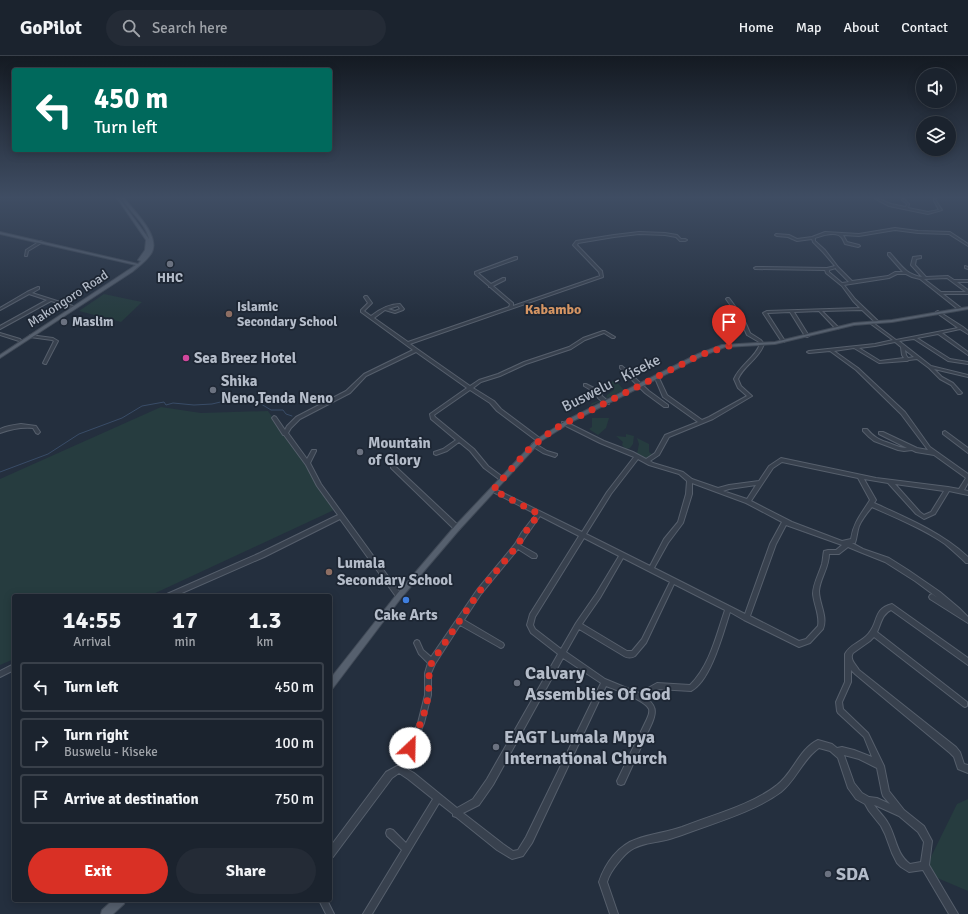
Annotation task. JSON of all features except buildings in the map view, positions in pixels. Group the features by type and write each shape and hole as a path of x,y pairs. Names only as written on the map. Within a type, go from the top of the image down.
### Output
{"main road":[{"path":"23,238 136,265"},
{"name":"Makongoro Road","path":"0,352 136,265 146,253 148,246 147,238"},
{"name":"Makongoro Road","path":"0,357 136,265 151,252 154,245 152,238"},
{"name":"Buswelu - Kiseke","path":"332,682 399,596 457,528 539,440 564,423 714,349 729,346 783,341 837,328 968,308"},
{"path":"106,914 118,902"}],"street":[{"path":"407,344 602,276 602,272 575,244 577,242 605,238"},
{"path":"678,238 680,240 685,240"},
{"path":"794,238 797,240 813,238"},
{"path":"813,238 837,268 851,282"},
{"path":"844,238 846,243 858,246"},
{"path":"957,238 968,245"},
{"path":"26,254 27,251 41,242"},
{"path":"889,254 907,273"},
{"path":"920,257 914,258 913,266 924,279 960,309"},
{"path":"511,308 512,304 477,275 476,272 516,258"},
{"path":"756,268 837,268"},
{"path":"827,269 874,322 930,367 941,378 952,384 960,393"},
{"path":"841,284 889,277 896,273 907,273 924,279 946,277 955,281 968,292"},
{"path":"490,286 504,279"},
{"path":"955,281 968,281"},
{"path":"0,309 38,288"},
{"path":"942,293 968,292"},
{"path":"28,293 71,306"},
{"path":"366,297 370,303 361,310 470,389 492,402 499,410 539,440"},
{"path":"646,461 657,454 667,436 702,422 750,396 739,387 736,379 740,370 760,350 762,344 760,341 748,334 741,317 728,299"},
{"path":"0,328 50,300"},
{"path":"372,317 385,309"},
{"path":"783,341 765,313 771,311 863,309"},
{"path":"791,311 807,336"},
{"path":"820,311 837,328"},
{"path":"938,312 967,332"},
{"path":"809,352 856,348 962,328"},
{"path":"502,479 490,470 475,453 431,416 480,381 499,375 525,363 573,347 588,337 604,332 613,337"},
{"path":"939,333 968,354"},
{"path":"0,334 19,340"},
{"path":"31,336 53,339 56,341 46,363"},
{"path":"915,338 949,360 968,363"},
{"path":"903,346 904,355 907,360"},
{"path":"856,348 878,362 918,358"},
{"path":"285,434 289,427 298,418 348,392 365,375 416,350"},
{"path":"831,350 857,369 903,413 910,420 924,442 936,454 968,478 961,491"},
{"path":"621,367 640,386 666,406"},
{"path":"930,367 968,376"},
{"path":"657,378 665,396 702,422"},
{"path":"585,385 598,392 600,397 607,403"},
{"path":"274,418 307,463 319,485 399,596"},
{"path":"564,423 582,433 646,461 681,473 690,480 748,502 785,522 847,544 862,552 891,563 950,603 966,618"},
{"path":"0,431 11,427 22,426 34,427 38,432"},
{"path":"865,430 878,443 891,445 900,450 912,448"},
{"path":"881,434 912,448 936,454"},
{"path":"945,434 968,451"},
{"path":"436,453 445,450 459,440"},
{"path":"534,445 545,452 555,455"},
{"path":"307,463 314,451"},
{"path":"621,781 653,713 651,707 639,697 605,682 533,631 530,628 530,623 541,601 609,493 637,456"},
{"path":"748,502 771,467 781,460 860,477 968,493"},
{"path":"393,467 457,528"},
{"path":"493,490 728,610 799,644 808,641 819,631 822,623 816,591 826,558 826,553 837,552 853,541 853,530 874,499 860,477"},
{"path":"651,570 666,541 680,523 689,494 690,480"},
{"path":"890,482 918,513 924,517 933,513 948,489"},
{"path":"719,490 729,487 760,483"},
{"path":"871,504 936,535 956,548 968,561"},
{"path":"401,769 422,723 428,695 428,673 432,662 461,622 479,592 517,546 539,514"},
{"path":"173,594 341,516"},
{"path":"746,618 774,544 785,522"},
{"path":"517,546 534,556"},
{"path":"456,813 476,802 482,795 578,626 622,555"},
{"path":"578,626 626,654 633,654 644,641 673,581"},
{"path":"932,597 966,618"},
{"path":"954,914 925,866 928,846 926,836 902,813 886,793 880,767 866,734 843,714 838,707 848,682 849,651 873,633 882,612 886,608 892,607 968,662"},
{"path":"639,697 657,686 691,688 696,684 705,670 728,610"},
{"path":"461,622 501,645"},
{"path":"873,633 965,704"},
{"path":"417,643 421,652 432,662"},
{"path":"848,659 856,672 953,750 957,755 961,766 968,769"},
{"path":"0,674 12,668"},
{"path":"332,851 391,772 396,769 401,769 506,851 512,855 520,853 529,840 605,682"},
{"path":"614,914 603,882 609,868 625,848 640,841 680,832 750,804 776,790 789,779 809,752 818,744 836,751 845,751 863,757 880,767"},
{"path":"836,751 843,760 854,791 868,801 877,802 902,813"},
{"path":"367,914 438,798"},
{"path":"868,801 871,810 886,826 900,861 909,868 925,866"},
{"path":"390,833 406,849"},
{"path":"324,902 330,914"}],"green space":[{"path":"104,294 142,302 121,322 79,311"},
{"path":"615,380 624,390 590,406 592,403 606,398 607,395 614,390 608,384"},
{"path":"161,407 201,413 268,411 305,464 334,510 153,594 12,594 12,660 0,665 0,479"},
{"path":"592,418 609,418 606,428 598,435 589,429 592,427"},
{"path":"626,434 634,436 633,444 630,448 626,449 622,445 623,442 616,436 626,437"},
{"path":"637,438 649,444 649,452 653,455 647,460 637,454 639,444"},
{"path":"968,799 968,891 935,877 928,863 957,804"}],"waterway":[{"path":"0,472 48,454 79,434 122,418 142,406 164,402 166,405 173,403 194,405 212,404 229,400 253,399 271,410 283,410 286,414 292,416"}],"place":[{"name":"HHC","path":"170,264"},
{"name":"Islamic Secondary School","path":"229,314"},
{"name":"Maslim","path":"64,322"},
{"name":"Sea Breez Hotel","path":"186,358"},
{"name":"Shika Neno,Tenda Neno","path":"213,390"},
{"name":"Mountain of Glory","path":"360,452"},
{"name":"Lumala Secondary School","path":"329,572"},
{"name":"Cake Arts","path":"406,600"},
{"name":"Calvary Assemblies Of God","path":"517,683"},
{"name":"EAGT Lumala Mpya International Church","path":"496,747"},
{"name":"SDA","path":"828,874"}],"district":[{"name":"Kabambo","path":"553,309"}],"route":[{"path":"410,748 421,726 429,688 428,673 432,662 456,629 479,592 521,541 526,530 539,514 493,490 528,450 554,429 700,355 720,347 729,346"}]}
